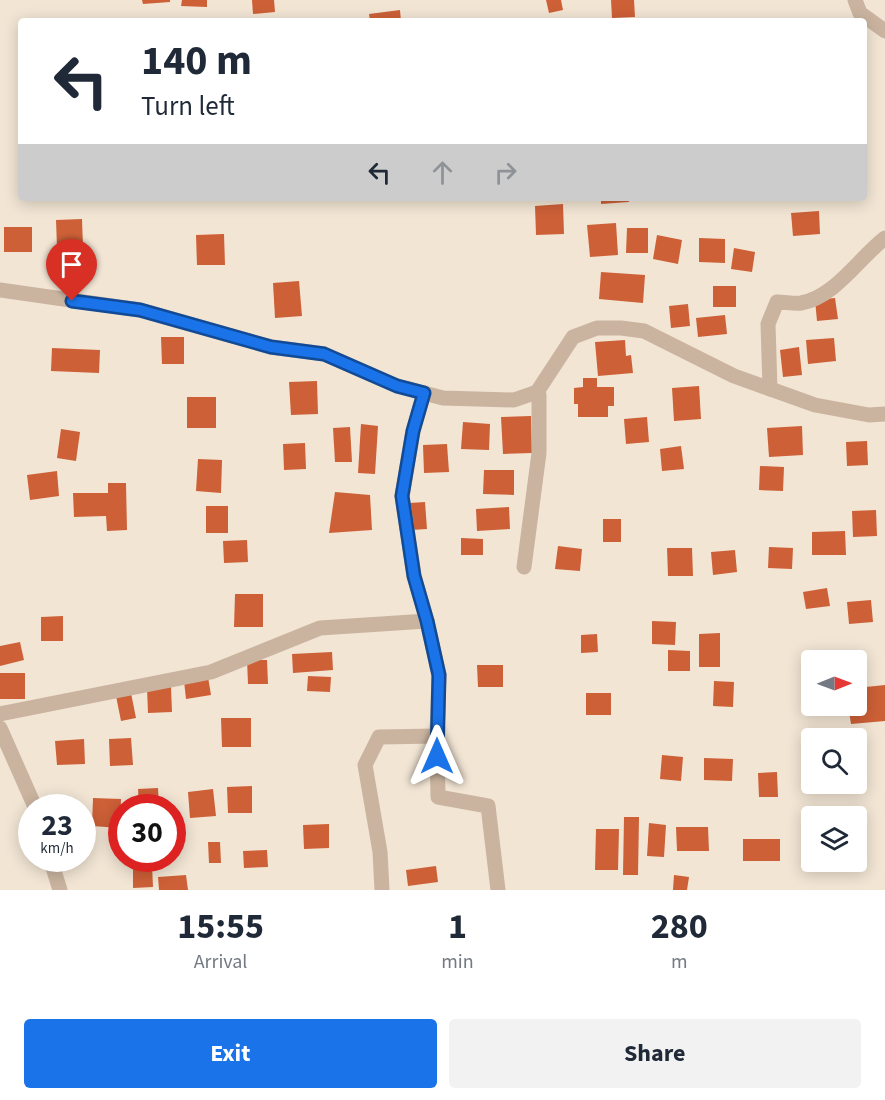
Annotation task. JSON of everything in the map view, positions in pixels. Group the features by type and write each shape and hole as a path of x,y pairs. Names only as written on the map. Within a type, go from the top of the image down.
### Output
{"street":[{"path":"855,0 860,13 867,18"},
{"path":"867,18 885,31"},
{"path":"770,389 768,324 777,302 800,303 818,297 852,270 871,249 885,238"},
{"path":"0,290 140,310 271,347 324,354 397,386 443,398 514,400 537,392 573,337 597,328 621,327 644,331 734,376 815,405 869,414 885,414"},
{"path":"524,567 539,453 539,395 537,392"},
{"path":"424,393 413,431 402,496 414,576 439,675 438,797 488,806 498,890"},
{"path":"0,714 211,672 320,628 427,621"},
{"path":"0,728 29,794"},
{"path":"382,890 380,852 365,765 379,737 437,736"},
{"path":"54,872 60,890"}],"building":[{"path":"142,0 170,0 170,2 143,4"},
{"path":"182,0 207,0 207,7 181,6"},
{"path":"252,0 274,0 275,12 253,14"},
{"path":"546,0 561,0 563,10 549,13"},
{"path":"611,0 634,0 635,17 612,18"},
{"path":"400,10 401,18 370,18 369,14"},
{"path":"601,201 629,202 601,204"},
{"path":"563,204 564,234 536,235 535,206"},
{"path":"819,211 820,234 793,236 791,213"},
{"path":"82,219 83,247 57,247 56,220"},
{"path":"616,223 618,255 590,257 587,225"},
{"path":"4,227 32,227 32,252 4,252"},
{"path":"627,228 648,228 648,253 626,253"},
{"path":"224,234 225,265 197,265 196,235"},
{"path":"657,235 682,240 678,264 653,259"},
{"path":"699,238 725,239 725,263 699,262"},
{"path":"734,248 755,252 752,272 731,269"},
{"path":"601,272 645,275 643,303 599,299"},
{"path":"299,281 302,316 275,318 273,283"},
{"path":"713,286 736,286 736,307 713,307"},
{"path":"835,298 838,319 817,321 815,300"},
{"path":"688,304 690,326 671,328 669,306"},
{"path":"725,315 727,334 698,337 696,318"},
{"path":"161,337 184,337 184,364 162,364"},
{"path":"834,338 836,361 808,364 806,340"},
{"path":"625,340 626,356 631,355 633,373 598,376 595,342"},
{"path":"799,347 802,375 783,377 780,350"},
{"path":"52,348 100,350 99,373 51,371"},
{"path":"583,378 597,378 597,387 614,387 614,406 608,406 608,417 578,417 578,404 574,404 574,388 583,387"},
{"path":"317,381 318,414 291,415 289,382"},
{"path":"699,386 701,419 674,421 672,388"},
{"path":"187,397 216,397 216,428 187,428"},
{"path":"531,416 532,453 503,454 501,417"},
{"path":"647,417 649,442 626,444 624,419"},
{"path":"463,422 490,424 489,450 461,449"},
{"path":"361,424 378,426 375,474 358,473"},
{"path":"802,426 803,455 769,457 767,428"},
{"path":"350,427 352,462 335,462 333,428"},
{"path":"61,429 80,432 76,461 57,458"},
{"path":"867,441 868,465 847,466 846,442"},
{"path":"305,443 306,469 284,470 283,444"},
{"path":"447,444 449,472 424,473 423,445"},
{"path":"681,446 684,469 662,471 660,449"},
{"path":"198,459 222,460 221,493 196,491"},
{"path":"760,466 784,467 783,491 759,490"},
{"path":"484,470 514,470 514,495 483,494"},
{"path":"57,471 59,496 30,500 27,475"},
{"path":"108,483 126,483 127,530 107,531 106,516 74,517 73,493 108,493"},
{"path":"335,492 370,495 372,530 329,533"},
{"path":"425,502 427,529 411,530 409,503"},
{"path":"206,506 228,506 228,533 206,533"},
{"path":"509,507 510,529 477,531 476,509"},
{"path":"876,510 877,536 853,537 852,511"},
{"path":"603,519 621,519 621,542 603,542"},
{"path":"845,531 846,555 812,555 812,532"},
{"path":"461,538 483,539 483,555 461,555"},
{"path":"247,540 248,562 224,563 223,541"},
{"path":"558,546 582,549 580,571 555,569"},
{"path":"769,547 793,548 792,569 768,568"},
{"path":"667,548 692,548 693,576 668,576"},
{"path":"735,550 737,572 713,575 711,552"},
{"path":"827,588 830,606 806,609 803,592"},
{"path":"235,594 263,594 263,627 234,627"},
{"path":"871,600 873,622 849,624 847,602"},
{"path":"63,616 63,641 41,641 41,617"},
{"path":"652,621 676,622 675,645 652,644"},
{"path":"720,633 720,667 699,667 699,634"},
{"path":"597,634 598,652 581,653 581,635"},
{"path":"20,642 24,660 0,666 0,646"},
{"path":"668,650 690,651 690,671 668,671"},
{"path":"332,652 333,670 293,673 292,654"},
{"path":"247,660 267,660 268,684 248,684"},
{"path":"477,665 503,665 503,687 478,687"},
{"path":"0,673 25,673 25,699 0,699"},
{"path":"308,676 331,677 330,692 307,691"},
{"path":"208,677 211,695 186,699 184,681"},
{"path":"714,681 734,682 733,707 713,706"},
{"path":"885,685 885,721 851,724 850,716 867,716 867,687"},
{"path":"171,687 172,712 148,713 147,688"},
{"path":"131,693 136,718 121,721 116,696"},
{"path":"586,693 611,693 611,715 586,715"},
{"path":"221,718 251,718 251,747 222,747"},
{"path":"131,738 133,765 110,766 109,739"},
{"path":"84,739 85,764 57,765 55,741"},
{"path":"662,755 683,757 681,781 660,779"},
{"path":"704,758 733,759 732,781 704,780"},
{"path":"777,772 778,797 759,797 758,773"},
{"path":"252,786 252,813 228,813 227,787"},
{"path":"158,788 158,794 138,794 138,789"},
{"path":"213,789 216,816 190,818 188,792"},
{"path":"96,798 108,799 108,827 96,826"},
{"path":"624,817 639,817 638,875 623,875"},
{"path":"649,823 666,825 664,857 647,856"},
{"path":"329,824 329,848 304,849 303,825"},
{"path":"676,827 708,827 709,851 677,851"},
{"path":"596,829 619,829 618,870 595,870"},
{"path":"743,839 780,839 780,861 743,861"},
{"path":"208,842 220,842 221,863 209,863"},
{"path":"267,850 268,867 244,868 243,851"},
{"path":"436,866 438,882 408,886 406,870"},
{"path":"133,872 152,872 153,887 133,888"},
{"path":"186,875 188,890 159,890 158,877"},
{"path":"674,875 689,877 687,890 673,890"}],"route":[{"path":"72,301 140,310 271,347 324,354 397,386 424,393 413,431 402,496 414,576 439,675 437,756"}]}
